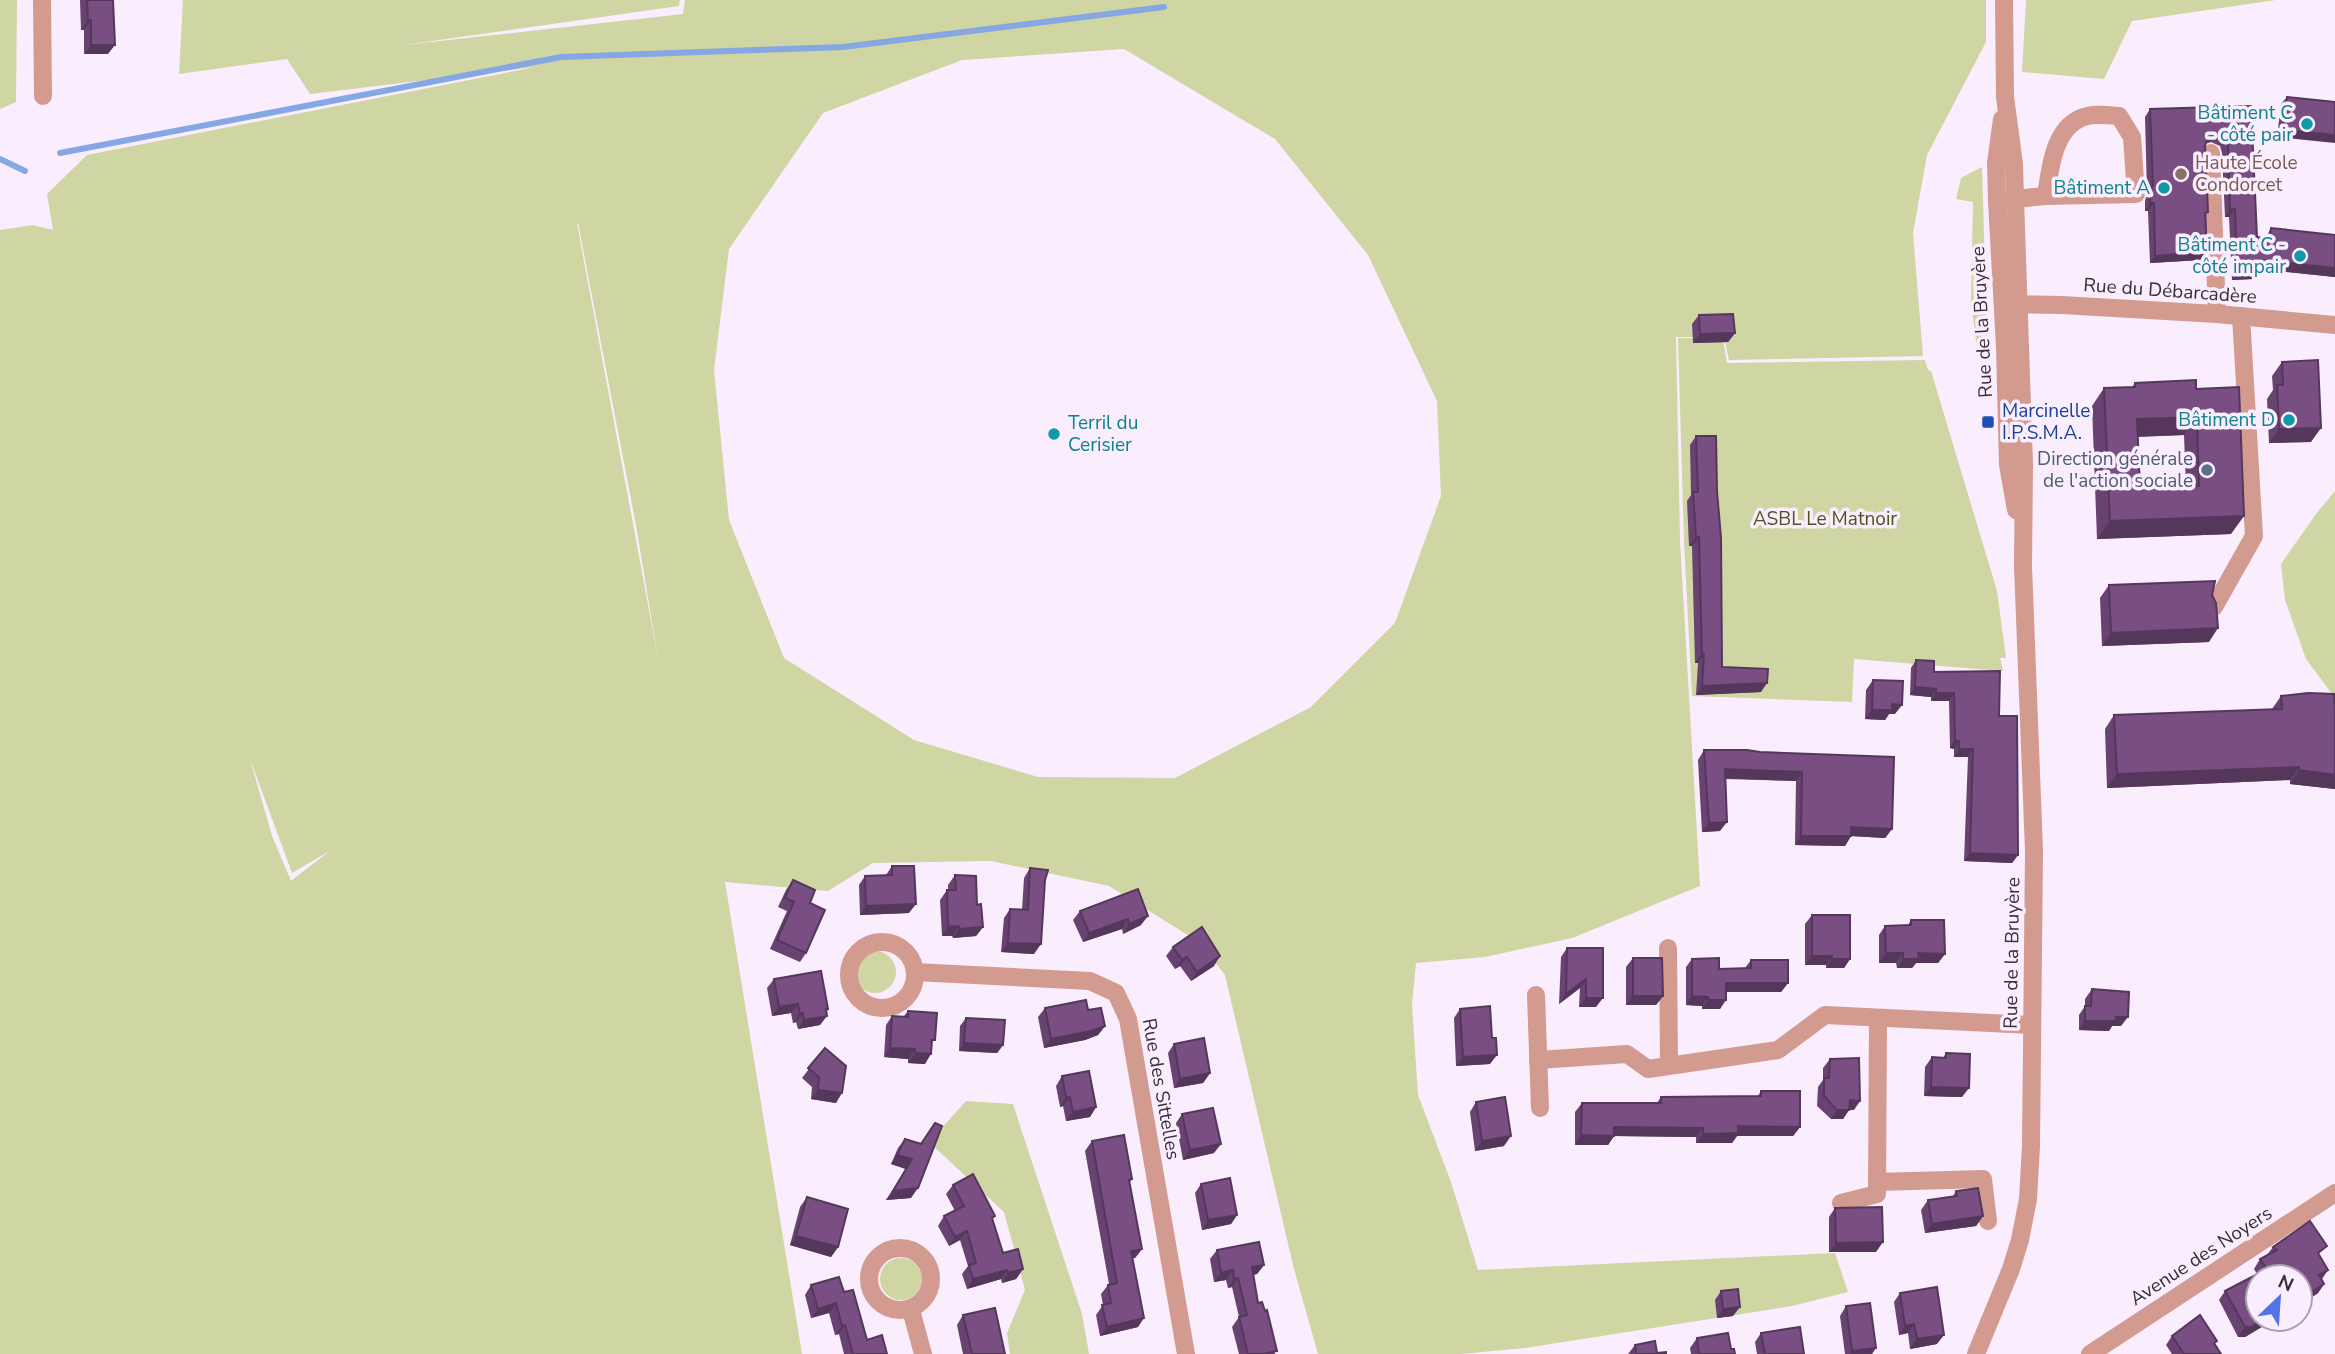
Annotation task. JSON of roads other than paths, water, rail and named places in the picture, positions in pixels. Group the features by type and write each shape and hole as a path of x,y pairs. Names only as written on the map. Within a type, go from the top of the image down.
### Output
{"street":[{"path":"42,0 43,96"},
{"name":"Rue de la Bruyère","path":"1976,1354 2020,1240 2028,1199 2031,1146 2034,851 2023,544 2024,466 2010,304 2006,200 2004,0"},
{"path":"2006,200 2046,196 2136,194 2133,137 2119,116 2080,118 2060,134 2046,196"},
{"path":"2211,153 2217,314"},
{"name":"Rue du Débarcadère","path":"2010,304 2217,314 2335,325"},
{"path":"2214,607 2254,536 2241,316"},
{"path":"1668,948 1669,1065"},
{"name":"Rue des Sittelles","path":"915,972 1090,981 1116,993 1128,1019 1186,1354"},
{"path":"1536,995 1540,1108"},
{"path":"1538,1060 1627,1054 1648,1069 1778,1050 1825,1015 2032,1025"},
{"path":"1841,1203 1877,1194 1878,1018"},
{"path":"1877,1182 1983,1180 1988,1221"},
{"name":"Avenue des Noyers","path":"2090,1354 2335,1193"},
{"path":"911,1310 923,1354"}],"waterway":[{"path":"60,153 561,57 843,47 1164,7"},
{"path":"0,159 25,171"}],"place":[{"name":"Bâtiment C - côté pair","path":"2307,124"},
{"name":"Haute École Condorcet","path":"2181,174"},
{"name":"Bâtiment A","path":"2164,188"},
{"name":"Bâtiment C - côté impair","path":"2300,256"},
{"name":"Bâtiment D","path":"2289,420"},
{"name":"Marcinelle I.P.S.M.A.","path":"1988,422"},
{"name":"Terril du Cerisier","path":"1054,434"},
{"name":"Direction générale de l'action sociale","path":"2207,470"}],"park label":[{"name":"ASBL Le Matnoir","path":"1825,519"}]}
